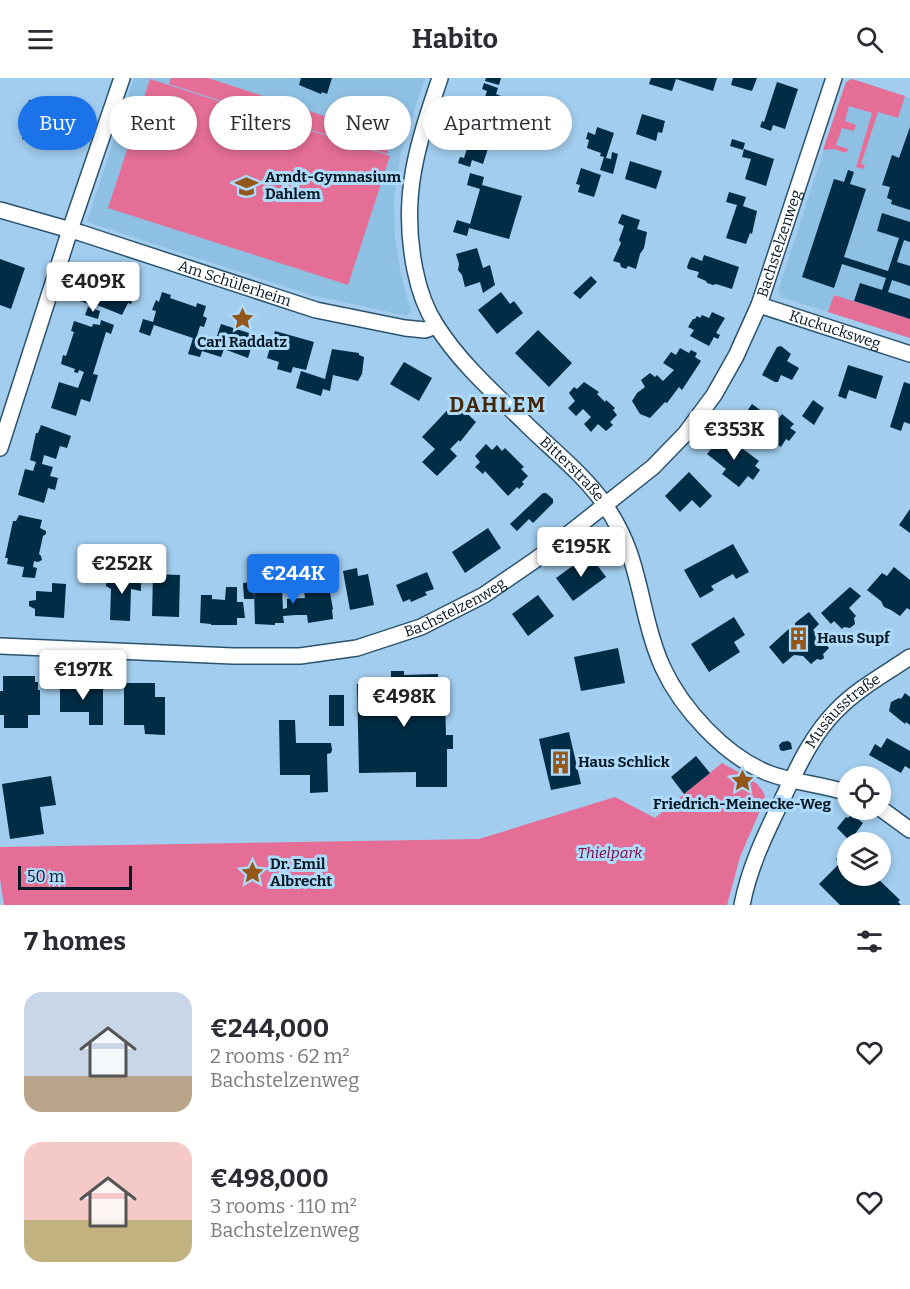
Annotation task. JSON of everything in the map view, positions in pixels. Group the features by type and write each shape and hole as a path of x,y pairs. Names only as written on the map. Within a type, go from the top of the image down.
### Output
{"street":[{"path":"0,448 122,78"},
{"name":"Bitterstraße","path":"440,78 419,141 409,195 411,250 417,280 424,303 436,326 474,373 596,492 605,505 624,537 639,581 653,643 663,669 693,714 713,735 737,754 767,772 791,780 837,789"},
{"name":"Bachstelzenweg","path":"0,646 244,656 300,656 357,648 422,627 484,595 538,558 653,467 685,434 714,395 736,356 759,305 834,78"},
{"name":"Am Schülerheim","path":"0,210 70,230 316,310 405,328 425,330 436,326"},
{"name":"Kuckucksweg","path":"759,305 910,354"},
{"name":"Musäusstraße","path":"742,905 758,852 791,780 812,743 834,713 854,694 910,657"},
{"path":"891,816 910,830"}],"shaded area":[{"name":"Arndt-Gymnasium Dahlem","path":"134,78 425,78 411,121 411,96 324,96 324,150 402,150 394,198 395,239 401,275 411,311 407,316 311,295 87,222 110,150 197,150 197,96 128,96"},
{"path":"852,79 910,98 910,338 781,297 778,291 846,82"}],"green space":[{"path":"171,78 208,78 263,96 209,97 169,84"},
{"path":"150,79 209,98 209,150 312,150 312,131 324,135 324,150 371,150 390,156 348,285 108,208 127,150 197,150 197,96 144,96"},
{"path":"852,79 905,96 898,118 878,112 861,164 865,165 863,169 856,167 872,113 849,106 845,121 856,125 854,131 842,128 836,145 848,149 846,153 834,149 823,150 846,82"},
{"path":"312,112 324,116 324,134 312,130"},
{"path":"375,150 388,150 387,154"},
{"path":"834,295 910,319 910,338 828,312"},
{"name":"Thielpark","path":"722,763 755,782 765,799 740,857 727,905 4,905 0,879 0,847 479,839 615,797 655,818"}],"building":[{"path":"301,78 332,78 327,94 322,92 321,94 299,85"},
{"path":"486,78 501,78 499,85 485,81"},
{"path":"651,78 717,78 713,91 676,79 672,91 649,84"},
{"path":"733,78 757,78 752,91 731,85"},
{"path":"777,82 798,89 785,129 773,125 771,131 760,127 762,121 764,122"},
{"path":"484,83 498,88 496,94 501,96 485,96 487,91 482,89"},
{"path":"642,114 665,121 662,133 658,132 656,141 636,134"},
{"path":"597,127 614,133 606,158 611,159 612,152 618,154 613,174 600,170 604,157 600,156 601,153 587,148 588,132 595,135"},
{"path":"910,127 910,210 891,204 892,200 887,198 890,187 882,185 892,155 899,158"},
{"path":"732,139 745,143 743,150 730,146"},
{"path":"744,149 774,159 766,186 745,179 751,159 742,157"},
{"path":"467,150 487,150 483,164 472,160 470,167 458,163 460,157 464,158"},
{"path":"630,161 662,171 656,189 625,179"},
{"path":"581,168 601,175 594,197 578,192 580,185 576,184"},
{"path":"848,170 854,172 850,184 866,189 844,257 888,271 899,238 877,231 882,213 910,222 910,242 904,240 897,262 910,266 910,286 892,280 888,292 910,299 910,319 854,301 860,283 882,290 886,278 842,264 834,288 802,277 834,179 844,182"},
{"path":"470,173 484,177 482,185 522,196 509,239 469,228 467,236 453,232 457,220 470,224 480,189 467,185"},
{"path":"729,192 746,197 743,206 757,211 752,234 750,233 746,244 726,238 737,205 726,202"},
{"path":"622,214 640,220 637,229 647,232 636,269 628,266 626,269 621,267 620,263 613,261 621,243 619,240 624,226 618,223"},
{"path":"477,248 483,268 490,265 495,285 483,293 480,282 465,287 458,270 456,254"},
{"path":"704,255 739,267 732,289 707,283 697,277 699,272 688,269 692,257 702,261"},
{"path":"0,259 25,268 11,309 0,305"},
{"path":"91,270 111,279 133,283 130,293 134,295 131,304 128,303 122,315 92,303 91,305 80,301 83,293 83,289 80,288 82,282 85,283 88,279"},
{"path":"591,276 597,282 580,299 573,293"},
{"path":"162,292 171,295 170,298 196,307 197,303 206,306 203,316 207,318 204,327 200,326 196,339 205,342 207,336 216,339 221,324 255,335 248,358 224,349 221,357 202,351 200,357 188,354 193,338 154,325 150,336 139,332 143,319 153,322 156,311 152,310 156,300 159,302"},
{"path":"501,292 510,304 514,301 523,313 497,334 478,310"},
{"path":"88,307 100,311 98,319 85,315"},
{"path":"712,312 725,318 716,333 720,335 718,339 714,337 709,346 690,336 694,330 688,327 697,316 700,318 702,315 709,318"},
{"path":"101,320 114,325 111,334 106,332 93,374 98,375 90,402 81,399 76,416 51,408 59,382 78,388 84,372 79,370 78,373 74,372 75,369 61,364 74,332 71,331 74,321 92,327 93,324 100,325"},
{"path":"538,330 572,363 549,387 515,353"},
{"path":"275,331 314,342 306,370 293,367 291,373 277,369 279,362 267,358"},
{"path":"781,346 791,354 787,361 799,368 792,380 781,375 778,382 775,382 762,375 777,347"},
{"path":"680,348 689,353 691,350 697,353 695,357 701,361 682,390 679,387 667,403 665,402 650,418 640,414 632,401 645,387 641,380 650,373 655,377 657,375 663,381 674,370 663,363 671,352 676,355"},
{"path":"332,349 359,353 364,357 362,374 358,381 333,375 330,391 323,389 321,396 296,388 301,371 325,379"},
{"path":"404,362 432,378 419,401 390,384"},
{"path":"848,365 883,376 876,399 849,390 846,399 838,396"},
{"path":"584,382 599,392 597,394 605,402 606,400 615,408 613,410 617,415 610,422 613,425 606,431 598,424 591,432 584,424 591,417 583,409 576,416 568,408 575,401 569,393 574,387 577,389"},
{"path":"904,382 910,384 910,424 904,422 901,431 890,427"},
{"path":"813,400 824,408 814,425 802,416"},
{"path":"455,402 476,422 460,442 459,440 450,449 457,456 437,476 422,462 435,449 422,437"},
{"path":"752,404 770,417 768,423 770,425 776,417 779,418 782,414 794,424 790,428 796,432 789,441 786,439 781,447 772,441 768,446 757,438 759,434 748,426 753,419 745,414"},
{"path":"41,425 71,436 67,448 60,446 56,459 44,455 42,464 53,467 50,476 58,478 55,490 48,488 44,503 18,495 25,469 33,471 36,462 30,460 36,433"},
{"path":"723,434 759,461 755,466 760,470 753,480 748,476 739,487 722,474 726,469 707,454"},
{"path":"486,444 492,450 497,445 502,451 505,448 524,467 521,469 528,476 519,489 517,487 508,496 485,471 483,474 475,467 480,462 475,456"},
{"path":"689,472 712,496 700,508 692,500 680,512 665,496"},
{"path":"543,493 553,499 553,503 533,523 529,519 517,531 510,524"},
{"path":"910,509 910,533 899,525"},
{"path":"19,515 42,520 40,528 46,531 39,554 42,560 34,561 33,567 37,568 35,578 22,577 24,567 7,564 8,558 5,558 13,521 16,521"},
{"path":"488,528 501,548 465,573 452,552"},
{"path":"733,544 749,572 736,579 733,574 711,586 714,590 700,598 684,570"},
{"path":"589,554 606,577 573,601 556,578"},
{"path":"894,567 910,580 910,610 907,608 900,616 884,607 881,601 867,590 882,573 887,576"},
{"path":"357,568 358,576 368,574 374,605 350,610 343,571"},
{"path":"427,572 434,589 425,592 427,595 411,602 410,599 403,602 396,585"},
{"path":"153,574 180,575 179,617 152,616"},
{"path":"107,575 141,576 141,591 131,589 130,621 110,620 111,589 106,586"},
{"path":"253,582 254,599 244,599 243,583"},
{"path":"328,582 333,619 308,623 307,615 296,615 283,616 284,623 275,623 275,625 255,624 254,589 282,589 283,609 287,608 287,599 305,598 304,590 316,588 315,584"},
{"path":"52,583 66,584 64,618 35,616 35,609 29,606 29,601 36,600 36,591 52,592"},
{"path":"226,587 237,587 237,602 243,602 245,618 237,618 237,625 200,623 201,595 212,595 212,599 225,600"},
{"path":"850,587 861,596 849,608 856,616 855,624 850,628 842,629 834,621 831,624 821,613"},
{"path":"538,595 554,616 528,636 512,614"},
{"name":"Haus Supf","path":"809,612 819,624 813,630 829,648 823,654 824,658 817,659 811,664 803,656 794,655 783,664 769,647 792,626 795,627 795,623"},
{"path":"734,617 745,635 734,642 740,652 709,672 691,644"},
{"path":"618,648 625,683 581,691 574,657"},
{"path":"391,671 404,671 404,675 438,674 439,701 445,701 446,735 453,735 453,749 447,749 447,787 416,787 416,772 359,773 357,684 372,684 371,678 391,677"},
{"path":"3,676 35,676 35,682 38,682 40,715 28,715 28,728 4,728 4,715 0,715 0,691 3,691"},
{"path":"90,678 92,678 93,686 103,686 103,725 89,725 89,712 60,712 60,685 75,683 75,686 82,686 82,683 90,683"},
{"path":"124,683 155,683 155,697 165,697 165,735 145,734 144,725 124,725"},
{"path":"905,693 910,697 910,725 906,722 905,724 889,711 891,702 901,699"},
{"path":"329,695 344,695 344,726 329,726"},
{"path":"279,720 295,720 296,743 331,743 331,753 327,754 328,792 310,793 310,775 280,775"},
{"name":"Haus Schlick","path":"569,732 581,784 551,790 539,739"},
{"path":"887,738 910,751 910,769 905,766 901,773 869,755 875,744 881,748"},
{"path":"788,741 792,749 780,750 779,745"},
{"path":"696,756 710,773 684,794 671,777"},
{"path":"51,776 56,805 40,807 44,834 10,839 2,784"},
{"path":"844,820 859,820 863,823 856,832 841,832 837,828"},
{"path":"837,866 837,886 885,886 900,900 898,902 901,905 840,905 819,884"}],"place":[{"name":"Arndt-Gymnasium Dahlem","path":"247,186"},
{"name":"Carl Raddatz","path":"242,318"},
{"name":"Haus Supf","path":"799,638"},
{"name":"Haus Schlick","path":"560,762"},
{"name":"Friedrich-Meinecke-Weg","path":"742,780"},
{"name":"Dr. Emil Albrecht","path":"252,873"}],"district":[{"name":"DAHLEM","path":"498,405"}]}
